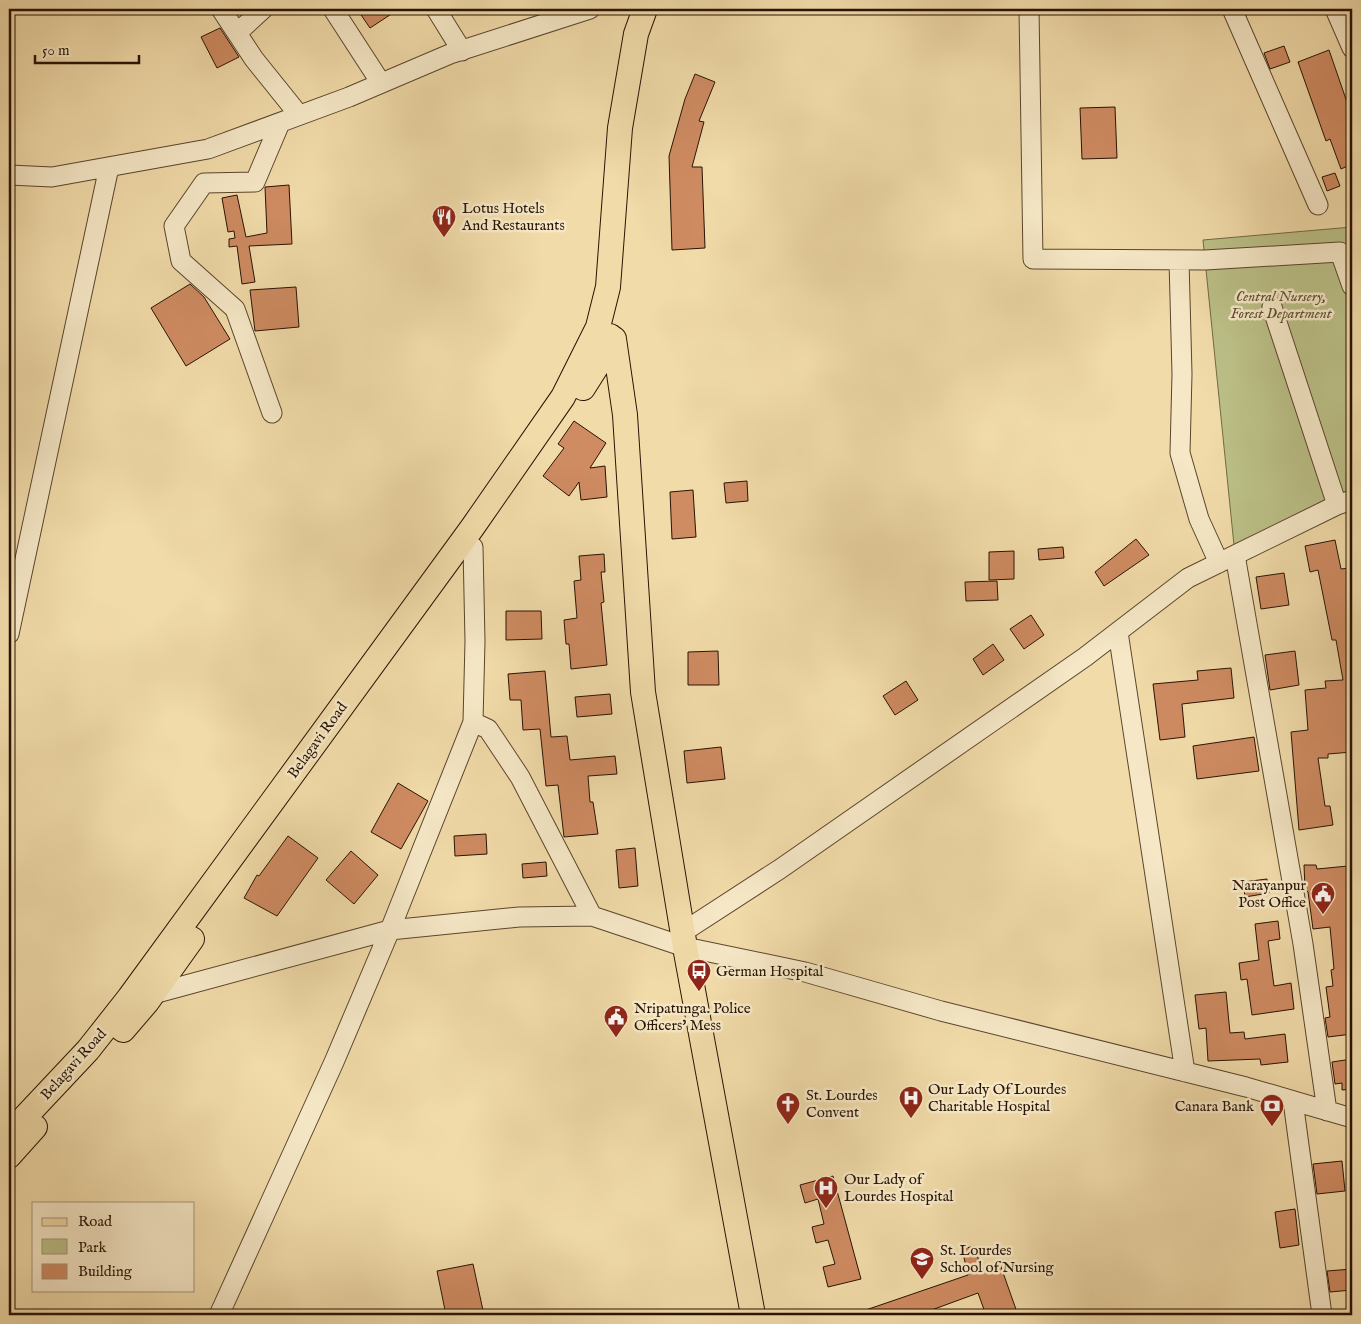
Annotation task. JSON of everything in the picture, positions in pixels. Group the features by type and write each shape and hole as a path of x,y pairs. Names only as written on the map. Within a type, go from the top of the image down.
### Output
{"main road":[{"path":"645,9 636,34 620,128 606,333 625,415 638,630 652,750 684,939 753,1315"},
{"path":"9,1156 100,1057 153,994 556,433 606,333"},
{"name":"Belagavi Road","path":"9,1134 88,1050 129,998 472,528 606,333"}],"street":[{"path":"221,9 254,59 299,115"},
{"path":"237,33 263,9"},
{"path":"333,9 382,83"},
{"path":"436,9 462,51"},
{"path":"9,175 52,177 208,150 462,51 590,9"},
{"path":"1029,9 1034,258 1179,260 1346,251 1352,286"},
{"path":"1232,9 1318,204"},
{"path":"1335,9 1352,48"},
{"path":"272,414 235,309 181,261 174,226 204,184 256,182 280,123"},
{"path":"9,634 109,167"},
{"path":"1179,260 1182,374 1180,453 1199,519 1227,559 1303,944 1327,1111"},
{"path":"684,939 780,869 1118,632 1188,578 1344,502 1272,307"},
{"path":"219,1315 334,1062 390,930 473,722 476,641 473,546"},
{"path":"1118,632 1185,1072"},
{"path":"473,722 488,729 520,777 592,916"},
{"path":"153,994 390,930 519,917 592,916 684,939 941,1011 1185,1072 1352,1118"},
{"path":"1293,1101 1322,1315"}],"green space":[{"name":"Central Nursery, Forest Department","path":"1352,227 1352,500 1235,555 1203,240"}],"building":[{"path":"357,9 399,9 370,28"},
{"path":"220,28 239,57 217,68 201,37"},
{"path":"1284,46 1290,62 1270,69 1264,53"},
{"path":"1329,50 1349,108 1352,107 1352,164 1341,169 1330,139 1326,141 1298,62"},
{"path":"695,74 715,82 699,121 704,122 692,167 702,167 705,248 672,250 669,156 685,99"},
{"path":"1115,107 1117,158 1082,159 1080,108"},
{"path":"1335,173 1340,186 1327,191 1322,177"},
{"path":"289,185 292,244 249,246 255,282 242,284 237,246 229,247 229,239 235,238 234,231 228,232 222,198 237,195 246,237 267,233 265,187"},
{"path":"190,284 204,297 230,339 186,366 151,308"},
{"path":"296,287 299,327 255,331 250,290"},
{"path":"574,421 606,443 590,468 605,466 607,497 581,500 579,482 569,496 543,476 564,448 558,444"},
{"path":"747,481 748,501 726,503 724,483"},
{"path":"693,490 696,537 672,539 670,492"},
{"path":"1136,539 1149,555 1104,586 1095,572"},
{"path":"1335,540 1341,569 1349,568 1352,583 1352,752 1328,754 1328,758 1318,758 1325,806 1330,806 1333,825 1299,830 1291,732 1308,730 1305,690 1326,688 1325,681 1343,680 1336,640 1332,640 1318,570 1310,572 1305,546"},
{"path":"1063,547 1064,558 1039,560 1038,549"},
{"path":"1014,551 1014,579 989,580 989,552"},
{"path":"604,554 605,572 601,572 604,602 601,603 607,665 571,669 569,644 566,644 564,620 577,618 574,581 581,580 579,556"},
{"path":"1284,573 1289,605 1261,609 1256,577"},
{"path":"997,581 998,600 966,601 965,582"},
{"path":"506,611 541,611 542,639 506,640"},
{"path":"1031,615 1044,635 1024,649 1010,629"},
{"path":"993,644 1004,660 983,675 973,659"},
{"path":"718,651 719,685 688,685 688,652"},
{"path":"1295,651 1299,685 1270,690 1265,655"},
{"path":"1231,668 1234,698 1182,704 1185,737 1160,740 1153,684 1198,680 1197,671"},
{"path":"545,671 551,737 567,736 570,760 615,756 617,774 588,776 590,802 593,802 598,834 564,837 558,785 546,786 540,729 523,730 521,700 510,700 508,674"},
{"path":"906,681 918,700 895,715 883,696"},
{"path":"610,694 612,714 577,717 575,697"},
{"path":"1254,737 1259,771 1197,779 1193,746"},
{"path":"721,747 725,779 687,783 684,751"},
{"path":"398,783 428,801 401,849 371,832"},
{"path":"486,834 487,854 455,856 454,836"},
{"path":"288,836 318,858 277,916 244,898 257,875 259,876"},
{"path":"635,848 638,886 619,888 616,850"},
{"path":"351,851 378,875 354,904 326,880"},
{"path":"546,862 547,876 523,878 522,864"},
{"path":"1304,865 1316,865 1317,869 1348,866 1352,896 1352,924 1347,925 1352,967 1352,1034 1328,1037 1325,1018 1330,1017 1326,987 1333,986 1331,970 1334,969 1330,927 1313,929 1308,892 1305,889"},
{"path":"1267,879 1269,893 1245,897 1243,882"},
{"path":"1278,921 1280,939 1268,941 1274,986 1291,983 1294,1009 1252,1015 1247,979 1241,980 1239,963 1259,960 1255,924"},
{"path":"1226,992 1230,1033 1244,1032 1245,1039 1285,1034 1288,1062 1261,1065 1260,1059 1208,1061 1206,1028 1199,1029 1195,995"},
{"path":"1352,1059 1352,1089 1342,1090 1342,1083 1335,1084 1332,1062"},
{"path":"1342,1161 1345,1191 1317,1194 1313,1164"},
{"path":"833,1176 861,1279 828,1287 823,1267 835,1264 828,1240 816,1243 812,1227 824,1224 818,1199 805,1203 800,1185"},
{"path":"1295,1209 1299,1245 1280,1248 1275,1212"},
{"path":"975,1246 981,1270 1000,1264 1018,1315 986,1315 978,1293 918,1315 857,1315 857,1313 968,1275 962,1249"},
{"path":"473,1264 484,1315 446,1315 437,1271"},
{"path":"1352,1269 1352,1290 1330,1292 1327,1271"}],"place":[{"name":"Lotus Hotels And Restaurants","path":"444,238"},
{"name":"Narayanpur Post Office","path":"1323,915"},
{"name":"German Hospital","path":"699,992"},
{"name":"Nripatunga. Police Officers' Mess","path":"616,1038"},
{"name":"Our Lady Of Lourdes Charitable Hospital","path":"911,1119"},
{"name":"St. Lourdes Convent","path":"788,1125"},
{"name":"Canara Bank","path":"1272,1127"},
{"name":"Our Lady of Lourdes Hospital","path":"826,1209"},
{"name":"St. Lourdes School of Nursing","path":"922,1280"}]}
